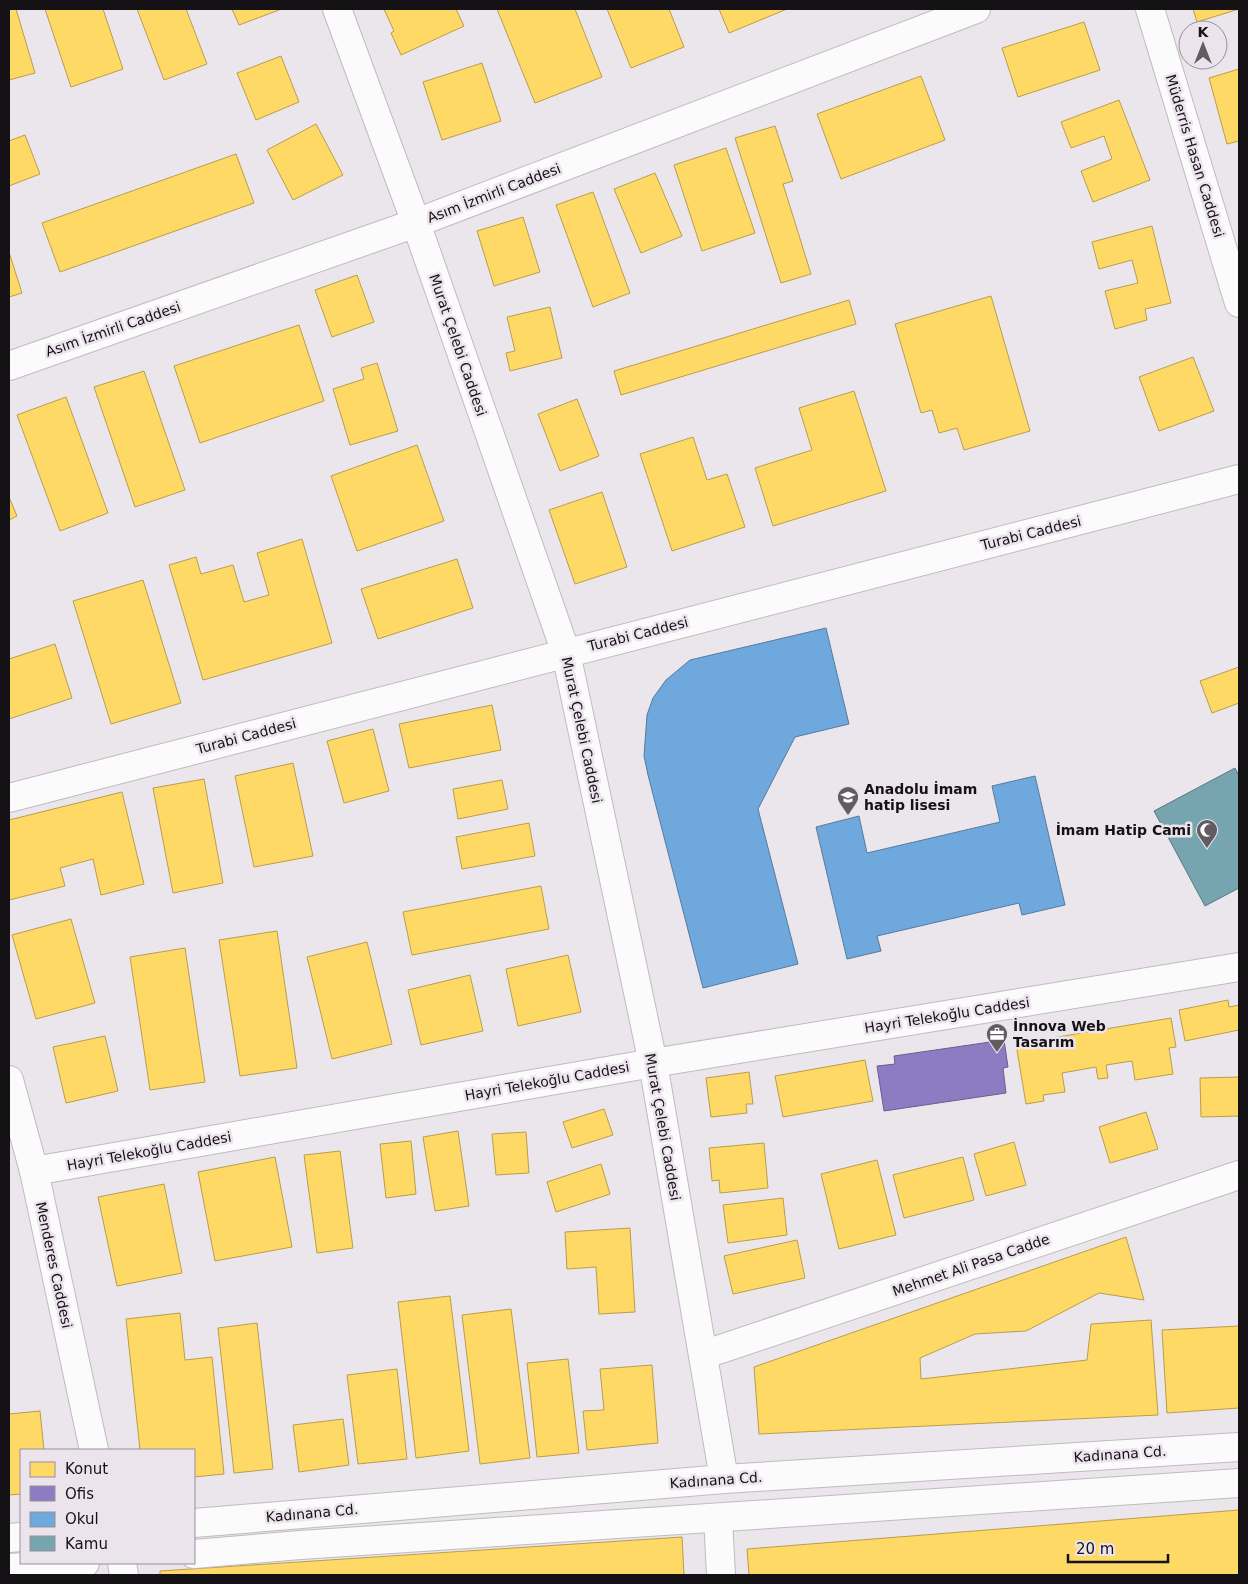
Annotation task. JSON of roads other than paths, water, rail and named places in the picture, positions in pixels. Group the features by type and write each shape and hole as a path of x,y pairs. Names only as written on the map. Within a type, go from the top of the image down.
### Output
{"street":[{"name":"Murat Çelebi Caddesi","path":"337,9 416,223 566,653 653,1062 724,1479"},
{"name":"Asım İzmirli Caddesi","path":"9,366 416,223 976,9"},
{"name":"Müderris Hasan Caddesi","path":"1150,9 1239,303"},
{"name":"Turabi Caddesi","path":"9,798 1239,479"},
{"name":"Hayri Telekoğlu Caddesi","path":"34,1171 653,1062 1239,968"},
{"name":"Menderes Caddesi","path":"9,1080 34,1171 94,1449"},
{"name":"Mehmet Ali Pasa Cadde","path":"703,1355 1239,1175"},
{"name":"Kadınana Cd.","path":"195,1523 724,1479 1239,1447"},
{"path":"195,1554 310,1544 1239,1483"},
{"path":"718,1518 722,1575"},
{"path":"9,1568 70,1564"}],"place":[{"name":"Anadolu İmam hatip lisesi","path":"848,816"},
{"name":"İmam Hatip Cami","path":"1207,849"},
{"name":"İnnova Web Tasarım","path":"997,1053"}]}
